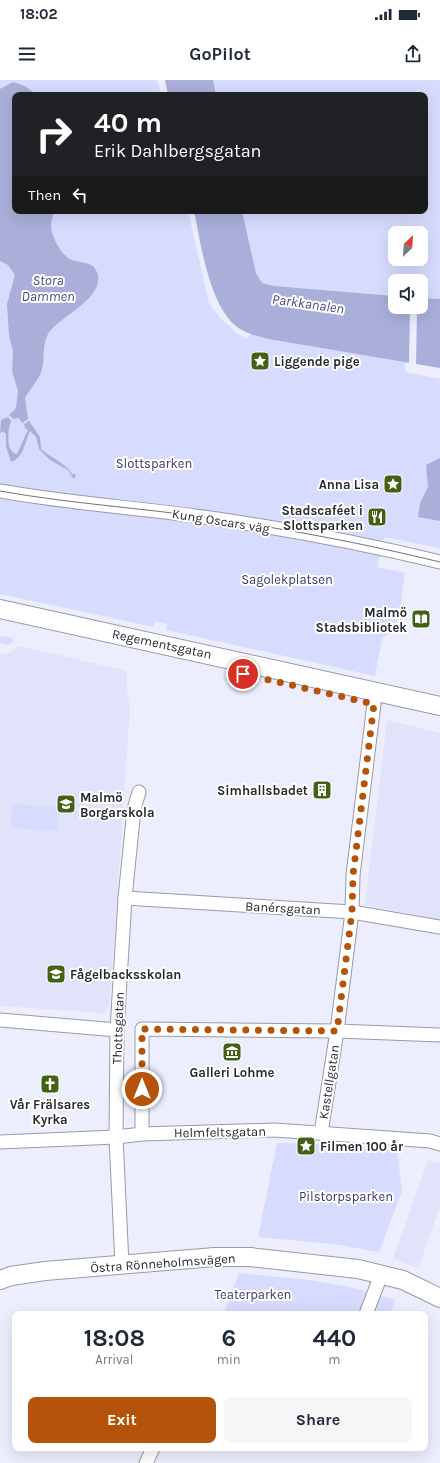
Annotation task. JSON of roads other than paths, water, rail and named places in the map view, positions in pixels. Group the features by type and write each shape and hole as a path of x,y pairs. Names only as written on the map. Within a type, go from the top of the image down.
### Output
{"main road":[{"name":"Regementsgatan","path":"0,609 440,706"},
{"name":"Regementsgatan","path":"0,621 374,704 440,717"},
{"name":"Östra Rönneholmsvägen","path":"0,1280 12,1276 45,1271 122,1266 215,1257 250,1257 358,1269 403,1280 440,1298"}],"street":[{"name":"Kung Oscars väg","path":"0,490 92,505 216,519 384,549 440,562"},
{"name":"Kastellgatan","path":"321,1133 337,1031 352,912 353,875 374,704"},
{"name":"Thottsgatan","path":"122,1266 116,1137 117,1030 125,898 134,809 139,792"},
{"name":"Banérsgatan","path":"125,898 352,912 440,927"},
{"path":"0,1020 117,1030"},
{"name":"Thottsgatan","path":"142,1134 142,1029 337,1031"},
{"path":"337,1031 440,1035"},
{"name":"Helmfeltsgatan","path":"0,1142 116,1137 142,1134 275,1130 430,1141 440,1144"},
{"path":"367,1311 381,1275"},
{"path":"146,1463 152,1451"}],"water":[{"path":"165,80 213,80 215,92 167,92"},
{"name":"Stora Dammen","path":"13,82 25,86 33,92 12,92 12,214 53,214 51,230 60,249 70,259 87,263 94,267 98,276 97,285 93,293 48,334 45,344 42,370 25,398 28,419 22,423 19,418 14,419 9,415 16,408 18,391 12,371 13,351 9,335 7,304 15,275 8,265 0,261 0,89"},
{"name":"Parkkanalen","path":"195,214 243,214 256,273 262,283 274,286 388,295 388,314 428,314 428,298 440,299 440,368 268,339 245,332 231,321 222,309 209,276"},
{"path":"8,417 11,421 8,440 13,452 17,454 28,430 25,428 24,424 29,421 40,437 41,449 63,464 72,474 76,474 75,478 73,478 68,470 50,460 39,449 36,437 30,431 24,449 19,457 11,462 6,446 6,434 2,431 0,434 1,420"},
{"path":"440,458 440,521 418,517 420,503 428,487 426,465"}],"tram line":[{"path":"0,491 245,523 357,543 440,562"}],"place":[{"name":"Liggende pige","path":"260,361"},
{"name":"Anna Lisa","path":"393,484"},
{"name":"Stadscaféet i Slottsparken","path":"377,517"},
{"name":"Malmö Stadsbibliotek","path":"421,619"},
{"name":"Simhallsbadet","path":"322,790"},
{"name":"Malmö Borgarskola","path":"66,804"},
{"name":"Fågelbacksskolan","path":"56,974"},
{"name":"Galleri Lohme","path":"232,1052"},
{"name":"Vår Frälsares Kyrka","path":"50,1084"},
{"name":"Filmen 100 år","path":"306,1146"}],"park label":[{"name":"Slottsparken","path":"154,463"},
{"name":"Sagolekplatsen","path":"287,579"},
{"name":"Pilstorpsparken","path":"346,1196"},
{"name":"Teaterparken","path":"253,1294"}]}
